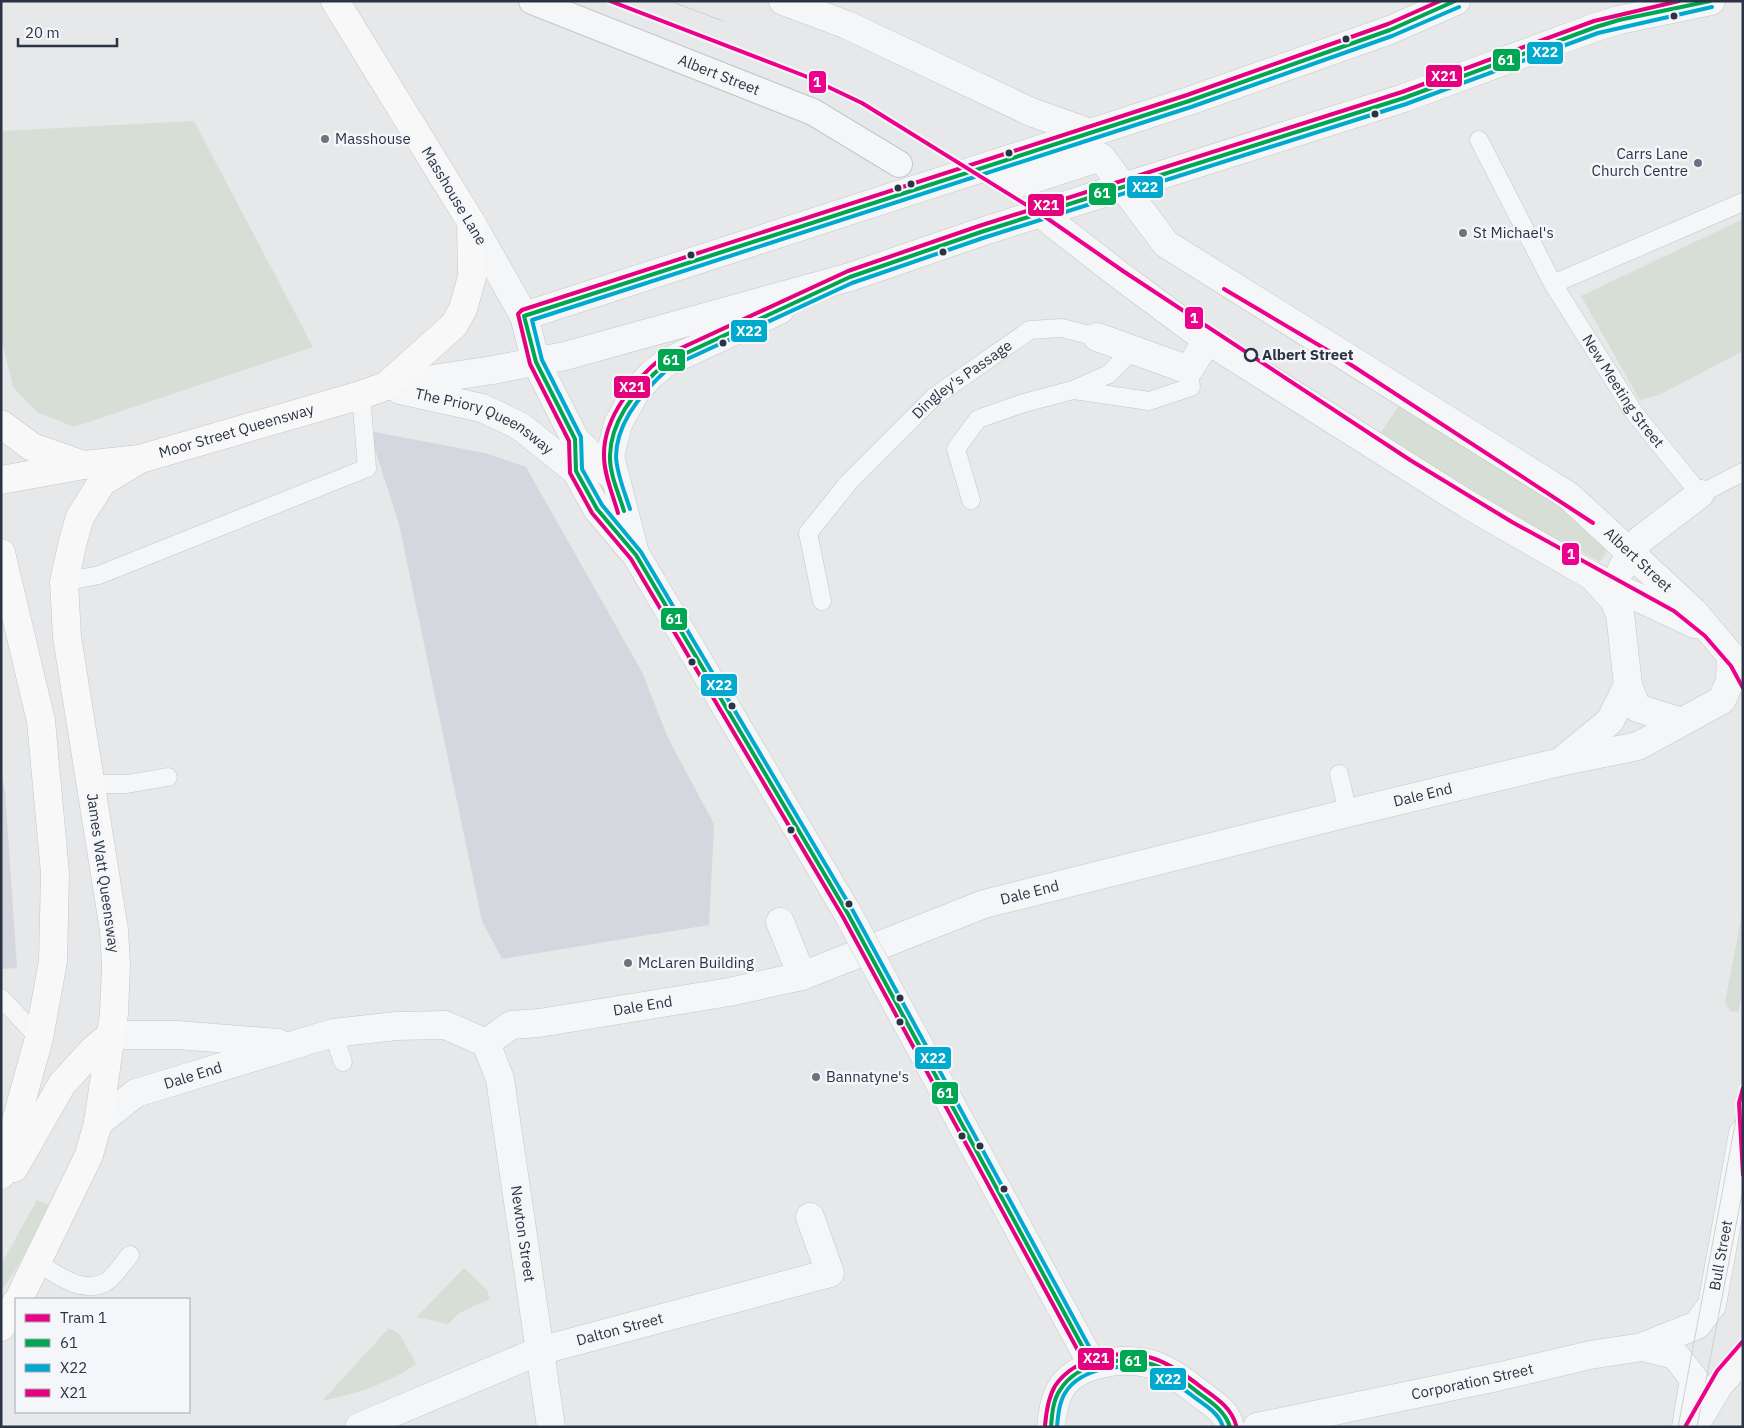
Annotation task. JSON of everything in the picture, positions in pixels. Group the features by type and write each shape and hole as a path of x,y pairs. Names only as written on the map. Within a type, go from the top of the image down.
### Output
{"main road":[{"name":"Masshouse Lane","path":"335,1 471,222"},
{"name":"Moor Street Queensway","path":"1,480 84,466 140,460 374,391 454,325 463,309 472,277 471,222"},
{"name":"Moor Street Queensway","path":"1,424 32,447 84,466"},
{"name":"James Watt Queensway","path":"19,1298 38,1263 89,1156 98,1123 111,1035 116,964 114,930 68,637 64,582 80,517 102,482 140,460"},
{"path":"1,553 41,721 55,873 53,961 39,1038 1,1175"},
{"path":"1,1190 62,1084 94,1049 111,1035"},
{"path":"1,1327 15,1305"}],"street":[{"name":"Albert Street","path":"532,1 813,112 899,164"},
{"path":"783,1 847,25 1031,112 1090,133"},
{"path":"524,316 888,200 1189,101 1390,30 1456,1"},
{"name":"Moor Street Queensway","path":"374,391 536,362 850,277 981,232 1404,98 1596,27 1619,20 1711,1"},
{"path":"1041,214 1039,193 1054,146"},
{"path":"984,168 1021,183 1100,157 1125,187"},
{"name":"Albert Street","path":"1125,187 1166,244 1569,496 1694,612 1737,665"},
{"name":"Albert Street","path":"1041,214 1207,340 1467,504 1602,580 1710,631"},
{"name":"Masshouse Lane","path":"471,222 524,316"},
{"name":"The Priory Queensway","path":"636,555 610,456 618,424 636,391 667,362 850,277"},
{"name":"The Priory Queensway","path":"524,316 536,362 575,439 616,480"},
{"name":"Dingley's Passage","path":"1097,337 1189,370"},
{"path":"1189,370 1207,340"},
{"name":"The Priory Queensway","path":"374,391 482,408 520,426 576,471 597,509 636,555 848,914 1093,1366"},
{"name":"The Priory Queensway","path":"575,439 576,471"},
{"path":"1679,721 1636,708 1628,685 1620,614 1602,580 1632,553 1640,540 1700,494"},
{"name":"Dale End","path":"98,1123 136,1092 333,1033 396,1026 445,1024 486,1043 511,1025 539,1023 729,992 802,976 984,904 1348,812 1560,762 1638,746 1679,721 1695,715 1722,700 1737,665"},
{"path":"1560,762 1610,720 1628,685"},
{"path":"780,922 802,976"},
{"name":"Dale End","path":"111,1035 178,1035 295,1044"},
{"name":"Newton Street","path":"486,1043 500,1080 551,1427"},
{"name":"Bull Street","path":"1678,1334 1697,1326 1712,1305 1743,1133"},
{"name":"Dalton Street","path":"359,1427 539,1351 830,1273 810,1217"},
{"name":"Corporation Street","path":"1230,1424 1262,1425 1497,1377 1590,1355 1642,1347 1678,1334"},
{"path":"1642,1347 1675,1356 1694,1379 1686,1427"},
{"path":"1694,1427 1719,1385 1743,1358"},
{"path":"1051,1427 1052,1413 1060,1388 1079,1372 1093,1366 1124,1360 1148,1364 1182,1380 1225,1413 1230,1424"}],"lane":[{"name":"New Meeting Street","path":"1479,140 1554,284 1635,414 1700,494"},
{"path":"1554,284 1743,202"},
{"name":"Dingley's Passage","path":"822,601 808,533 849,482 934,398 1030,330 1062,328 1097,337"},
{"path":"971,500 956,449 978,419 1024,403 1073,390 1109,374 1132,348"},
{"path":"1073,390 1150,401 1191,387 1189,370"},
{"path":"64,582 99,575 367,468 374,391"},
{"path":"1700,494 1743,472"},
{"path":"1339,774 1348,812"},
{"path":"90,784 127,784 168,777"},
{"path":"1,998 39,1038"},
{"path":"333,1033 343,1062"},
{"path":"38,1263 73,1283 91,1287 107,1281 130,1255"}],"shaded area":[{"path":"194,121 313,347 74,427 37,412 13,387 1,337 1,131"},
{"path":"1743,219 1743,351 1659,395 1640,400 1581,296"},
{"path":"1399,405 1556,505 1610,545 1600,562 1496,506 1381,433"},
{"path":"369,431 485,453 526,467 642,672 668,738 714,824 709,925 502,959 482,921 399,524"},
{"path":"1,772 5,791 17,968 1,969"},
{"path":"1743,909 1743,992 1738,1012 1730,1011 1725,1002"},
{"path":"37,1200 50,1206 15,1271 1,1291 1,1265"},
{"path":"464,1268 487,1290 490,1299 459,1313 448,1324 417,1317"},
{"path":"389,1328 400,1335 416,1364 382,1383 322,1401"}],"tram line":[{"name":"1","path":"610,1 805,76 862,103 1041,214 1123,271 1410,460 1512,522 1674,611 1705,636 1731,666 1743,688"},
{"path":"670,1 723,21"},
{"name":"1","path":"1224,289 1339,357 1593,523"},
{"name":"1","path":"1743,1088 1739,1103 1743,1175"},
{"path":"1678,1427 1739,1103"},
{"path":"1697,1427 1743,1189"},
{"name":"1","path":"1685,1427 1717,1371 1743,1341"}],"transit line":[{"name":"X21","path":"1088,1369 843,917 631,559 592,513 570,473 569,441 530,364 518,314 522,310 1187,95 1388,24 1440,1"},
{"name":"61","path":"1093,1366 848,914 636,555 597,509 576,471 575,439 536,362 524,316 1189,101 1390,30 1455,1"},
{"name":"X21","path":"618,513 604,463 605,441 609,427 615,413 632,387 664,356 848,271 979,226 1402,92 1594,21 1679,1"},
{"name":"61","path":"624,511 611,469 612,441 621,415 629,403 647,381 667,362 850,277 981,232 1404,98 1596,27 1619,20 1710,1"},
{"name":"X22","path":"1098,1363 853,911 641,552 602,505 582,469 581,437 542,360 532,320 1191,107 1392,36 1459,7"},
{"name":"X22","path":"630,509 618,470 617,444 626,419 634,407 651,385 670,367 852,283 983,238 1406,104 1598,33 1712,7"},
{"name":"X21","path":"1045,1426 1051,1395 1055,1386 1064,1376 1087,1361 1100,1357 1129,1354 1155,1359 1179,1371 1222,1403 1231,1413 1236,1425"},
{"name":"61","path":"1051,1427 1052,1412 1056,1398 1068,1380 1078,1372 1090,1367 1116,1361 1142,1362 1166,1371 1218,1408 1225,1416 1230,1427"},
{"name":"X22","path":"1057,1427 1061,1401 1072,1384 1092,1372 1117,1367 1141,1368 1152,1371 1174,1382 1212,1410 1223,1427"}],"place":[{"name":"Masshouse","path":"325,139"},
{"name":"Carrs Lane Church Centre","path":"1698,163"},
{"name":"St Michael's","path":"1463,233"},
{"name":"Albert Street","path":"1251,355"},
{"name":"McLaren Building","path":"628,963"},
{"name":"Bannatyne's","path":"816,1077"}]}
